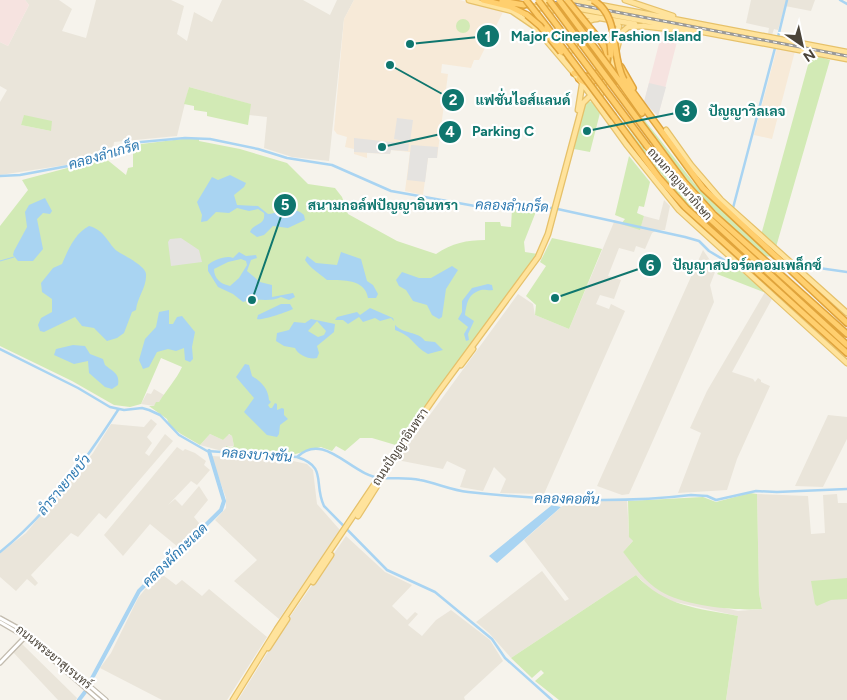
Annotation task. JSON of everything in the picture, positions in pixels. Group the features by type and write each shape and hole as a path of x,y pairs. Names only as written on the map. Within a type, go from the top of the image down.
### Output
{"highway":[{"path":"483,0 506,5 527,15 540,26 585,84 593,82 610,66"},
{"path":"496,0 525,2 581,79 614,117 676,198 847,353"},
{"name":"ถนนกาญจนาภิเษก","path":"542,0 692,191 754,251 847,334"},
{"name":"ถนนกาญจนาภิเษก","path":"542,0 647,146 698,208 847,344"},
{"path":"559,0 657,127 686,168"},
{"path":"567,0 605,47 608,58 603,70 589,78 574,73"},
{"path":"592,0 603,8 610,20 616,61 622,81 686,168 711,197 847,323"},
{"path":"592,0 607,22 613,54 603,82"},
{"path":"617,44 622,71 657,127"}],"main road":[{"path":"469,0 515,13 534,26 581,79 590,95 602,108 671,201 720,249 847,363"},
{"path":"511,0 644,26 701,31"},
{"path":"542,0 847,59"},
{"path":"574,0 847,52"},
{"path":"624,0 683,21"},
{"path":"552,47 560,52 565,51 573,44 584,22 595,17"},
{"path":"565,62 565,56 575,46 584,25 592,19 615,22 618,25 613,54"},
{"path":"617,44 625,29 644,26"},
{"name":"ถนนปัญญาอินทรา","path":"568,158 584,101 603,82 613,68 613,54 617,44"},
{"name":"ถนนปัญญาอินทรา","path":"235,700 398,451 541,257 548,242 568,158 582,95 581,79"},
{"path":"602,108 599,99 603,82"},
{"path":"602,108 596,96 603,82"},
{"path":"584,101 588,98 594,100"},
{"path":"666,130 721,200 847,313"}],"street":[{"name":"ถนนพระยาสุเรนทร์","path":"0,618 29,634 106,700"},
{"name":"ถนนพระยาสุเรนทร์","path":"0,622 26,636 98,700"},
{"path":"0,663 26,636"}],"shaded area":[{"path":"0,0 25,0 29,5 8,46 0,42"},
{"path":"25,0 59,0 72,9 62,31 86,38 96,0 171,0 184,6 177,34 187,41 194,12 212,22 222,0 303,0 330,15 337,0 354,0 344,19 329,161 292,157 264,148 267,117 249,115 250,104 189,87 177,136 114,142 113,149 66,165 0,175 0,102 7,90 0,86 0,42 8,46 29,5","holes":["24,116 51,131 21,125"]},
{"path":"354,0 460,0 503,12 479,60 474,60 471,68 442,64 441,73 448,74 437,158 428,158 423,195 405,191 410,152 391,150 390,154 367,153 367,158 354,154 354,149 345,147 347,137 337,134 334,130 344,19"},
{"path":"751,0 815,0 811,11 785,6 778,30 774,29 772,35 768,34 769,28 746,23"},
{"path":"662,32 679,34 658,116 644,102"},
{"path":"777,48 795,51 772,139 754,135"},
{"path":"649,83 666,87 658,116 644,102"},
{"path":"397,118 413,120 410,142 394,139"},
{"path":"354,138 409,144 408,151 391,150 390,154 354,152"},
{"path":"411,145 438,147 437,158 428,158 425,182 407,180"},
{"path":"664,200 670,206 665,230 657,230 652,233 645,249 636,246 634,252 619,248 608,276 621,280 614,299 600,295 596,304 609,309 611,304 625,311 544,494 500,493 506,479 494,467 483,491 460,487 466,470 447,461 443,469 397,460 518,294 533,304 535,315 569,329 614,222 640,229 644,216 659,220"},
{"path":"181,238 199,250 202,262 171,266 168,242 170,239"},
{"path":"703,250 714,266 720,260 723,263 715,272 710,285 714,302 629,494 622,495 597,486"},
{"path":"765,292 772,299 732,372 753,379 755,382 758,378 761,382 770,386 737,459 727,490 678,493 701,433 690,428 707,391"},
{"path":"154,389 164,395 159,402 154,406 141,404 147,393 151,394"},
{"path":"828,415 847,417 847,439 823,487 795,486"},
{"path":"151,419 157,424 147,437 152,443 145,453 149,456 165,434 173,441 106,519 99,513 78,537 71,533 31,575 38,583 35,586 27,579 16,591 0,577 0,553 26,533 93,453 111,424 144,427"},
{"path":"210,434 223,440 228,434 232,436 234,446 225,447 226,450 222,451 200,445"},
{"path":"177,447 183,451 185,449 195,453 206,461 204,465 210,470 197,485 191,481 168,505 175,499 182,506 199,486 208,500 194,517 203,528 178,547 150,524 123,556 104,535"},
{"path":"211,456 288,460 307,464 313,470 317,504 340,530 279,619 234,581 257,560 215,520 226,508 226,498"},
{"path":"757,494 808,496 811,534 825,533 823,495 837,494 838,503 847,503 847,700 726,700 738,616 671,601 657,595 636,575 511,658 489,633 476,622 542,571 565,601 569,599 524,540 567,502 627,499 629,536 633,541 623,552 652,584 671,596 738,611 762,609 759,593"},
{"path":"346,536 385,572 412,585 392,606 407,620 415,612 418,614 408,625 422,636 436,620 451,610 490,640 503,661 464,697 465,700 238,700 285,624"},
{"path":"159,572 176,585 182,580 202,596 209,589 267,637 227,700 162,700 100,668 111,653 138,598"},
{"path":"21,643 77,698 76,700 58,700 12,651"}],"green space":[{"path":"460,19 466,19 470,26 466,33 460,33 456,29 456,23"},
{"path":"811,54 830,60 776,247 761,235"},
{"path":"189,87 251,104 248,125 207,116 207,112 194,110 194,106 184,104"},
{"path":"628,99 694,183 769,253 776,251 779,257 731,255 730,253 736,253 689,209 613,113 615,112 670,182 715,230 741,253 759,253 692,188 625,101"},
{"path":"587,101 592,102 600,113 590,152 574,149 583,105"},
{"path":"24,115 52,121 51,131 21,125"},
{"path":"182,139 199,139 199,141 240,149 287,163 308,184 335,188 342,197 348,214 397,241 436,254 460,243 485,240 485,222 500,222 501,226 511,227 512,209 537,209 524,242 525,252 538,254 399,446 372,438 360,438 345,451 336,446 332,451 321,447 292,455 226,450 226,446 231,448 234,446 232,436 229,434 223,440 210,434 200,445 170,426 167,419 149,406 154,406 156,402 159,402 182,367 161,358 141,404 130,407 114,405 72,381 0,346 0,226 28,190 22,180 105,158 126,175 128,168 133,167 133,145"},
{"path":"629,156 650,182 644,207 639,206 637,213 644,216 640,230 621,224 625,219 615,215"},
{"path":"552,238 602,249 569,329 535,315 536,305 526,296 546,266 540,262"},
{"path":"726,262 733,264 766,293 717,274"},
{"path":"750,493 757,494 759,593 762,609 738,609 695,604 670,596 649,583 623,552 633,541 629,537 628,501 703,497 716,502"},
{"path":"636,575 647,586 670,600 696,608 738,616 726,700 559,700 535,681 544,673 541,670 532,678 511,658"},
{"path":"847,578 847,599 831,600 817,606 815,604 811,581"}],"water":[{"path":"230,175 246,183 234,195 237,205 258,206 268,214 296,210 304,215 305,220 288,228 273,226 264,235 257,237 250,232 263,220 264,213 258,209 249,211 237,208 229,213 216,212 207,221 201,222 202,215 197,202 212,177 218,180"},
{"path":"45,198 52,211 50,214 43,213 37,219 43,249 33,261 18,261 13,255 27,227 25,212 29,205"},
{"path":"89,226 103,234 117,251 138,264 146,274 136,310 132,312 124,333 117,338 107,341 94,328 82,326 75,317 44,332 40,331 38,325 41,318 52,312 52,299 42,292 41,283 53,268 62,264 76,237"},
{"path":"239,252 246,256 256,255 257,258 251,260 247,271 260,282 272,285 272,297 293,293 295,297 289,300 281,297 272,300 243,302 233,294 218,287 208,271 208,265 220,258 233,258","holes":["241,259 246,261 247,265 239,278 230,286 224,284 215,276 214,269 228,262"]},
{"path":"341,252 361,259 367,281 373,285 378,294 376,298 368,298 363,287 358,284 340,280 327,280 305,260 307,256 316,263 337,265"},
{"path":"452,266 458,270 446,289 442,317 439,319 432,315 427,305 413,301 396,280 402,272 419,278 431,278"},
{"path":"488,284 492,285 493,290 477,292 471,296 468,302 465,315 474,321 468,334 469,340 466,341 464,334 468,327 458,319 462,312 462,301 472,288"},
{"path":"281,304 290,304 293,309 269,318 257,319 258,315"},
{"path":"370,308 393,318 394,321 391,318 380,321 375,318 363,322 359,317 348,324 343,320 335,320 337,317 357,312 360,315"},
{"path":"169,310 169,324 173,324 177,317 182,316 195,332 192,347 193,359 190,362 185,360 184,348 176,351 168,349 157,352 149,367 143,369 139,360 145,339 156,327 159,312"},
{"path":"311,319 335,324 334,332 317,346 319,353 317,358 304,356 295,348 284,346 276,341 277,333 289,330 294,322 305,323","holes":["317,321 326,331 324,335 318,337 308,331"]},
{"path":"395,325 425,341 435,342 443,350 428,354 406,335 395,330"},
{"path":"73,345 85,346 90,354 103,359 105,365 117,375 118,385 112,389 105,387 89,373 88,361 74,364 54,355 56,349"},
{"path":"245,364 249,365 252,376 266,389 271,402 268,405 270,408 275,403 277,404 277,410 284,409 284,415 288,419 280,425 277,437 267,435 244,412 254,398 236,377"},
{"path":"552,505 561,507 497,563 489,556"}],"waterway":[{"path":"778,37 787,0"},
{"path":"840,0 847,4"},
{"path":"733,208 775,48"},
{"name":"คลองลำเกร็ด","path":"0,176 20,175 68,166 141,142 185,138 210,139 258,149 287,158 332,165 391,191 475,206 553,208 685,237 699,241 709,251 729,263 798,265 847,272"},
{"path":"0,261 14,257"},
{"name":"คลองบางชัน","path":"0,349 78,388 110,407 124,410 142,408 160,415 179,435 207,451 297,457 307,461 316,471 324,506 387,570 435,592 492,639 505,658 552,700"},
{"name":"ลำรางยายบัว","path":"0,552 34,521 65,486 118,410"},
{"name":"คลองคอตัน","path":"297,457 307,450 318,449 339,457 371,476 415,479 468,492 552,499 607,500 691,495 707,496 716,500 756,491 847,489"},
{"name":"คลองผักกะเฉด","path":"90,682 139,591 221,510 224,501 209,451"},
{"name":"คลองผักกะเฉด","path":"79,700 85,692"}],"railway":[{"path":"553,0 847,56"}],"place":[{"name":"Major Cineplex Fashion Island","path":"410,44"},
{"name":"แฟชั่นไอส์แลนด์","path":"390,65"},
{"name":"ปัญญาวิลเลจ","path":"587,131"},
{"name":"Parking C","path":"382,147"},
{"name":"ปัญญาสปอร์ตคอมเพล็กซ์","path":"555,298"},
{"name":"สนามกอล์ฟปัญญาอินทรา","path":"252,300"}]}
